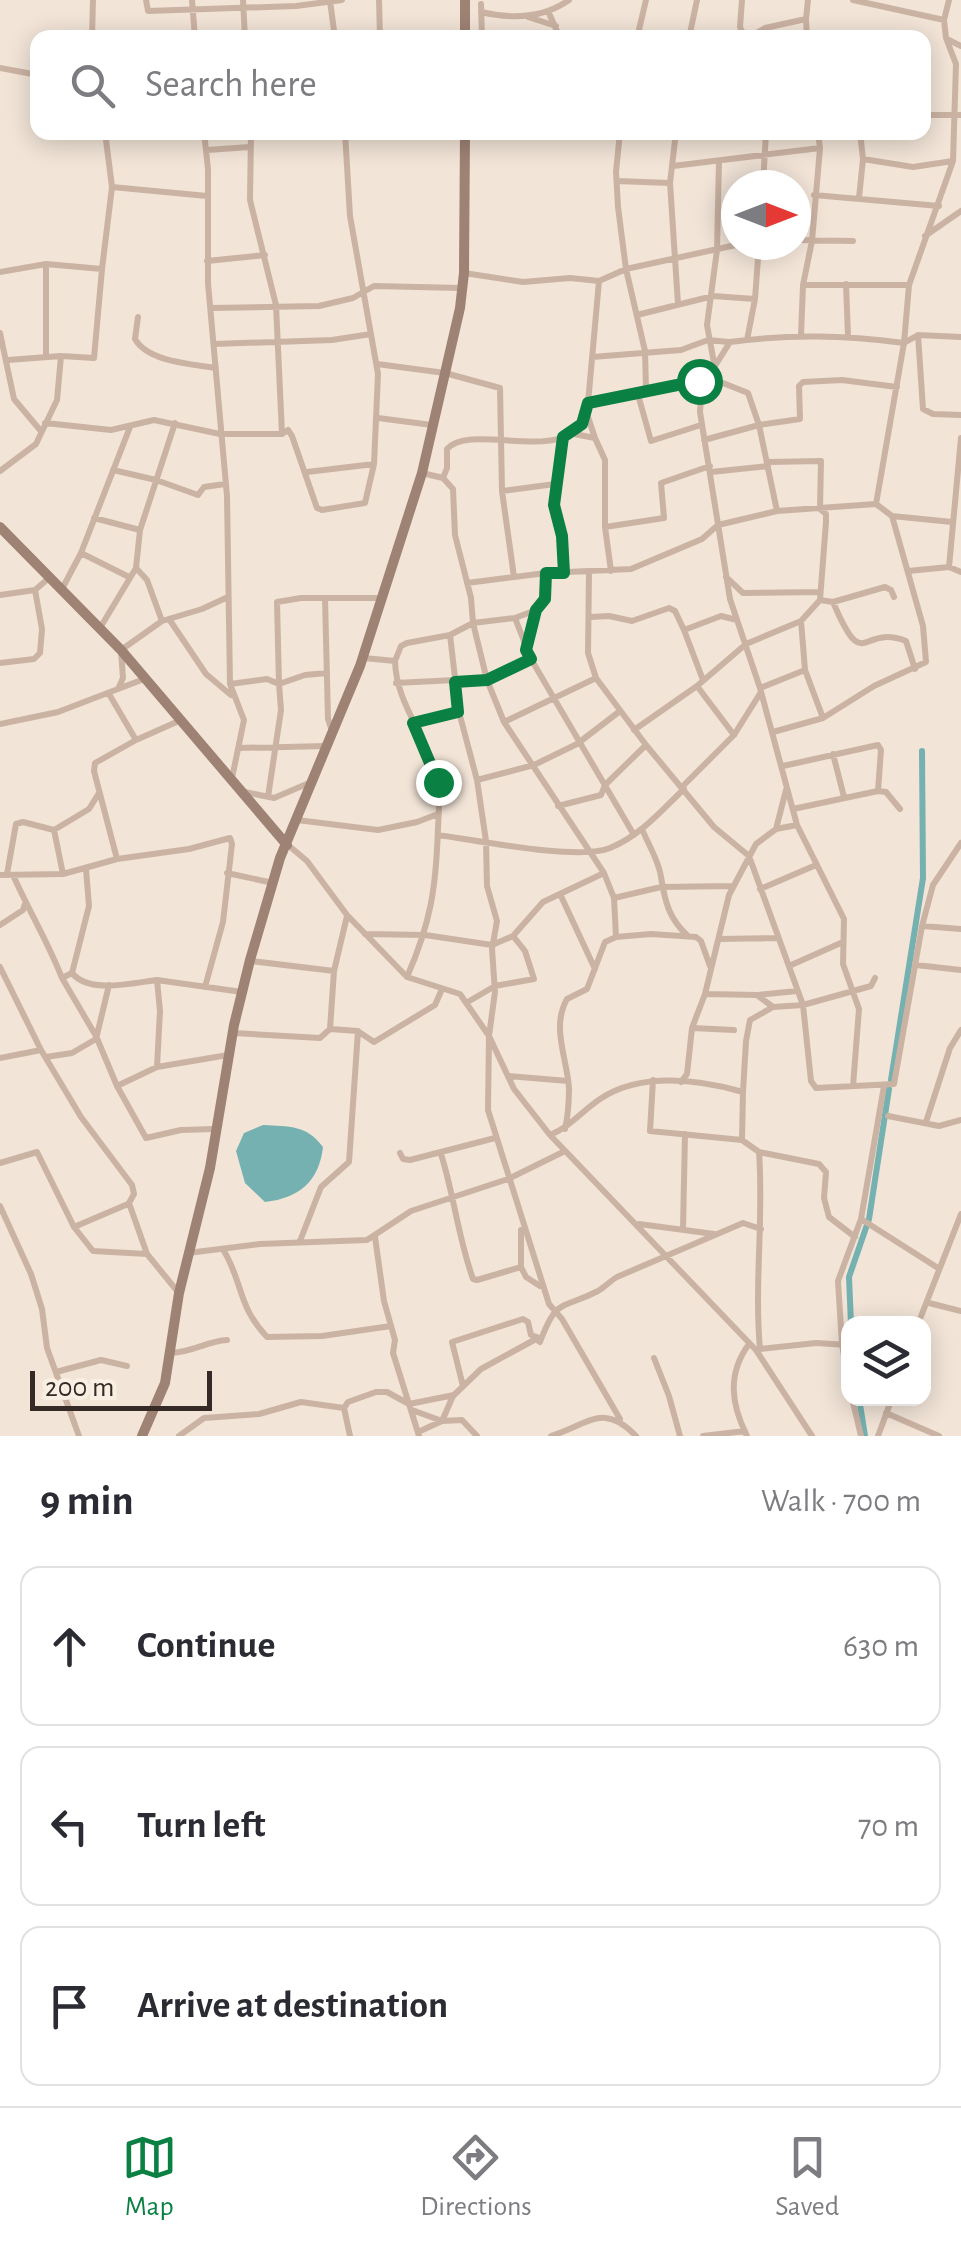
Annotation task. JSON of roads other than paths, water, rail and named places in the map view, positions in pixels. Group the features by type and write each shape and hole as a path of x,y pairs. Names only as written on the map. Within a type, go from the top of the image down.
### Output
{"street":[{"path":"92,30 93,0"},
{"path":"146,0 148,11 192,4 342,0"},
{"path":"379,0 380,30"},
{"path":"527,16 568,0"},
{"path":"639,30 646,0"},
{"path":"690,30 696,0"},
{"path":"742,0 742,30"},
{"path":"807,30 808,0"},
{"path":"853,0 944,20"},
{"path":"330,1 334,30"},
{"path":"465,30 465,2 556,26"},
{"path":"243,3 245,30"},
{"path":"876,504 904,343 909,285 953,161 958,114 953,76 956,64 944,20 949,3 961,7"},
{"path":"192,4 194,30"},
{"path":"481,5 482,30"},
{"path":"548,11 557,30"},
{"path":"761,30 806,19"},
{"path":"946,38 961,46"},
{"path":"0,68 30,74"},
{"path":"931,115 958,114"},
{"path":"8,360 46,356 94,358 112,188 106,140"},
{"path":"205,140 207,261 225,484 232,695"},
{"path":"251,140 250,200 276,305 282,434"},
{"path":"0,333 14,399 42,427 111,430 154,420 220,434 282,434 288,430 318,508 365,503 374,464 378,418 377,364 350,216 345,140"},
{"path":"142,1436 163,1390 179,1292 210,1168 232,1033 272,883 384,598 422,473 458,324 464,273 465,140"},
{"path":"620,140 617,182 626,269 645,351 641,390 652,441 701,425"},
{"path":"675,140 670,182 678,304"},
{"path":"763,170 766,140"},
{"path":"800,334 819,140"},
{"path":"859,198 864,159 861,140"},
{"path":"207,150 250,148"},
{"path":"672,166 820,148"},
{"path":"864,159 913,167 953,161"},
{"path":"714,364 707,319 717,250 719,161"},
{"path":"617,182 670,182"},
{"path":"112,188 207,196"},
{"path":"814,195 939,206"},
{"path":"923,238 961,211"},
{"path":"812,241 852,241"},
{"path":"464,273 523,282 570,278 600,281 626,269 675,256 721,249"},
{"path":"207,261 265,255"},
{"path":"747,340 758,260"},
{"path":"0,272 46,264 102,269"},
{"path":"46,264 46,356"},
{"path":"600,281 587,413 605,460 605,527 610,571"},
{"path":"846,284 848,336"},
{"path":"803,285 909,285"},
{"path":"210,308 320,306 353,298 376,286 461,288"},
{"path":"636,315 713,296 755,299"},
{"path":"138,317 136,338 144,350 216,368"},
{"path":"214,344 371,334"},
{"path":"592,357 681,350 708,340 730,342 800,334 904,343 918,335 961,337"},
{"path":"918,335 923,409 933,414 961,415"},
{"path":"700,381 710,374 730,342"},
{"path":"1,467 34,447 58,394 61,356"},
{"path":"377,364 445,373 500,388 502,491 514,577"},
{"path":"704,440 802,418 799,386 803,382 842,380 897,387"},
{"path":"588,403 700,381 723,383 748,393 759,425 777,512"},
{"path":"700,381 701,425 737,620 761,690 797,825 842,910 844,964 859,1008 853,1086"},
{"path":"443,478 447,449 453,443 478,439 516,444 566,435 577,430 587,413"},
{"path":"378,418 432,426"},
{"path":"100,628 136,568 140,530 176,423"},
{"path":"62,589 130,426"},
{"path":"566,435 595,438"},
{"path":"564,573 562,536 554,505 566,435"},
{"path":"949,567 961,438"},
{"path":"605,527 664,518 660,483 711,469 768,464 821,461 820,509"},
{"path":"307,472 374,464"},
{"path":"112,470 198,495 204,487 225,484"},
{"path":"422,473 443,478 453,489 455,535 487,680 504,722 604,873 614,898 616,937"},
{"path":"502,491 556,484"},
{"path":"468,583 639,567 702,539 718,525 777,512 876,504 892,516 952,522"},
{"path":"634,730 746,644 801,620 819,596 826,522 826,514 820,509"},
{"path":"773,732 824,718 874,686 926,662 923,626 892,516"},
{"path":"94,518 140,530"},
{"path":"0,527 121,650 287,845 307,861 348,915 407,977 460,994 490,1036 508,1076 563,1152 639,1224 755,1348 812,1436"},
{"path":"702,539 720,540"},
{"path":"80,552 129,577"},
{"path":"908,571 949,567 961,572"},
{"path":"136,568 147,580 166,620 206,674 242,708 244,720 232,778"},
{"path":"589,572 588,653 596,678 714,826 749,856 803,1006 813,1086 884,1086 895,1082 922,926 936,877 961,843"},
{"path":"407,977 425,934 435,888 438,782 396,683 394,661 401,646 407,643 450,635 473,623 515,618 536,610 544,602 546,573"},
{"path":"726,576 743,592 819,596 833,602 885,587 894,597"},
{"path":"0,595 36,590 50,578"},
{"path":"0,663 40,654 42,629 36,590"},
{"path":"121,650 166,620 228,597"},
{"path":"325,598 330,741"},
{"path":"268,797 281,710 278,602 384,598"},
{"path":"833,602 850,640 858,644 890,638 906,641 915,670"},
{"path":"591,616 632,621 669,608 675,611 700,683 734,735"},
{"path":"526,650 536,610"},
{"path":"684,630 722,616 737,620"},
{"path":"515,618 526,650 577,744 634,836"},
{"path":"801,620 805,670 824,718"},
{"path":"450,635 458,712 477,780 486,841 487,886 497,921 492,944 496,986 487,1102 494,1138 542,1287 620,1419 636,1436"},
{"path":"118,690 122,678 121,650"},
{"path":"362,658 394,661"},
{"path":"396,683 487,680 531,659"},
{"path":"438,835 587,852 610,848 642,830 734,735 761,690 805,670"},
{"path":"230,684 267,679 279,684 328,672"},
{"path":"504,722 596,678"},
{"path":"0,724 58,712 144,679"},
{"path":"108,694 136,740"},
{"path":"413,723 458,712"},
{"path":"477,780 534,765 577,744 620,712"},
{"path":"117,859 95,763 181,720"},
{"path":"239,748 330,741"},
{"path":"558,806 600,796 605,785 646,745"},
{"path":"783,766 880,746 878,790"},
{"path":"833,754 844,797"},
{"path":"244,792 281,796 313,782"},
{"path":"776,829 787,788"},
{"path":"793,809 878,790 886,792 900,809"},
{"path":"100,792 89,810 54,830 16,824 7,875 48,942 62,978 148,1140 180,1130 215,1129"},
{"path":"297,820 378,830 438,814"},
{"path":"680,1082 688,1069 692,1028 706,994 733,886 756,844 776,829 797,825"},
{"path":"54,830 63,874"},
{"path":"642,830 660,874 673,922 688,936"},
{"path":"7,875 63,874 117,859 189,850 226,837 232,844 223,922 204,987"},
{"path":"760,889 816,865"},
{"path":"62,978 72,973 89,906 86,869"},
{"path":"228,873 272,883"},
{"path":"365,934 425,934 492,944 513,936 535,909 604,873"},
{"path":"614,898 661,887 733,886"},
{"path":"561,896 595,970"},
{"path":"0,925 23,910 25,902"},
{"path":"232,1033 320,1038 330,1029 334,971 348,915"},
{"path":"922,926 961,929"},
{"path":"566,1129 568,1081 560,1032 561,1012 567,999 587,989 604,942 651,934 699,938 710,968"},
{"path":"466,1003 496,986 534,980 525,951 513,936"},
{"path":"720,939 778,938"},
{"path":"789,966 844,941"},
{"path":"250,960 334,971"},
{"path":"916,965 961,970"},
{"path":"0,967 80,1117 132,1184 134,1194 128,1204 74,1227"},
{"path":"72,973 83,984 157,980 242,992"},
{"path":"742,1140 750,1020 773,1007 803,1006 871,986 875,978"},
{"path":"157,980 157,1067"},
{"path":"0,1058 72,1053 96,1040 108,985"},
{"path":"330,1029 358,1031 374,1042 436,1005 442,989"},
{"path":"706,994 797,991"},
{"path":"757,995 773,1007"},
{"path":"692,1028 734,1030"},
{"path":"926,1122 950,1048 961,1030"},
{"path":"300,1241 321,1187 349,1162 358,1031"},
{"path":"117,1086 157,1067 228,1055"},
{"path":"508,1076 568,1081"},
{"path":"550,1135 566,1129 605,1096 653,1080 743,1092"},
{"path":"653,1080 650,1131 742,1140 759,1152 822,1166 826,1172 824,1198 828,1218 855,1236"},
{"path":"842,1316 838,1281 861,1219 884,1086"},
{"path":"888,1116 939,1126 961,1120"},
{"path":"682,1229 684,1134"},
{"path":"400,1153 407,1160 494,1138"},
{"path":"0,1163 37,1152 74,1227 96,1253 147,1254"},
{"path":"188,1253 374,1237 410,1211 508,1179 563,1152"},
{"path":"703,1436 746,1434 734,1404 734,1372 755,1348 759,1152"},
{"path":"441,1154 472,1278 478,1280 521,1267"},
{"path":"128,1204 147,1254 179,1292"},
{"path":"0,1206 31,1274 56,1372 78,1436"},
{"path":"922,1316 961,1216"},
{"path":"520,1219 521,1267 526,1277 542,1287"},
{"path":"861,1219 938,1268"},
{"path":"540,1342 554,1311 715,1234 744,1223 760,1229"},
{"path":"639,1224 715,1234"},
{"path":"374,1237 395,1340 393,1353 418,1434 442,1421 462,1420 477,1436"},
{"path":"224,1251 236,1272 244,1307 266,1337 322,1336 391,1326"},
{"path":"928,1304 961,1311"},
{"path":"463,1386 452,1346 455,1340 525,1320 531,1335 540,1342"},
{"path":"442,1421 454,1395 481,1368 536,1339 540,1342"},
{"path":"170,1352 190,1352 214,1341 227,1340"},
{"path":"755,1348 841,1344"},
{"path":"654,1358 670,1396 680,1436"},
{"path":"56,1372 101,1360 126,1366"},
{"path":"350,1436 344,1408 348,1402 376,1392 387,1392 442,1421"},
{"path":"410,1407 454,1395"},
{"path":"178,1436 204,1418 259,1414 300,1402 344,1408"},
{"path":"854,1406 861,1436"},
{"path":"878,1436 889,1406"},
{"path":"886,1413 940,1436"},
{"path":"551,1436 600,1417 620,1419"}],"water":[{"path":"263,1125 303,1130 323,1147 317,1169 306,1186 265,1202 245,1183 236,1151 244,1133"}],"waterway":[{"path":"891,1080 923,878 922,751"},
{"path":"851,1316 849,1277 869,1219 889,1089"},
{"path":"860,1406 865,1436"}]}
